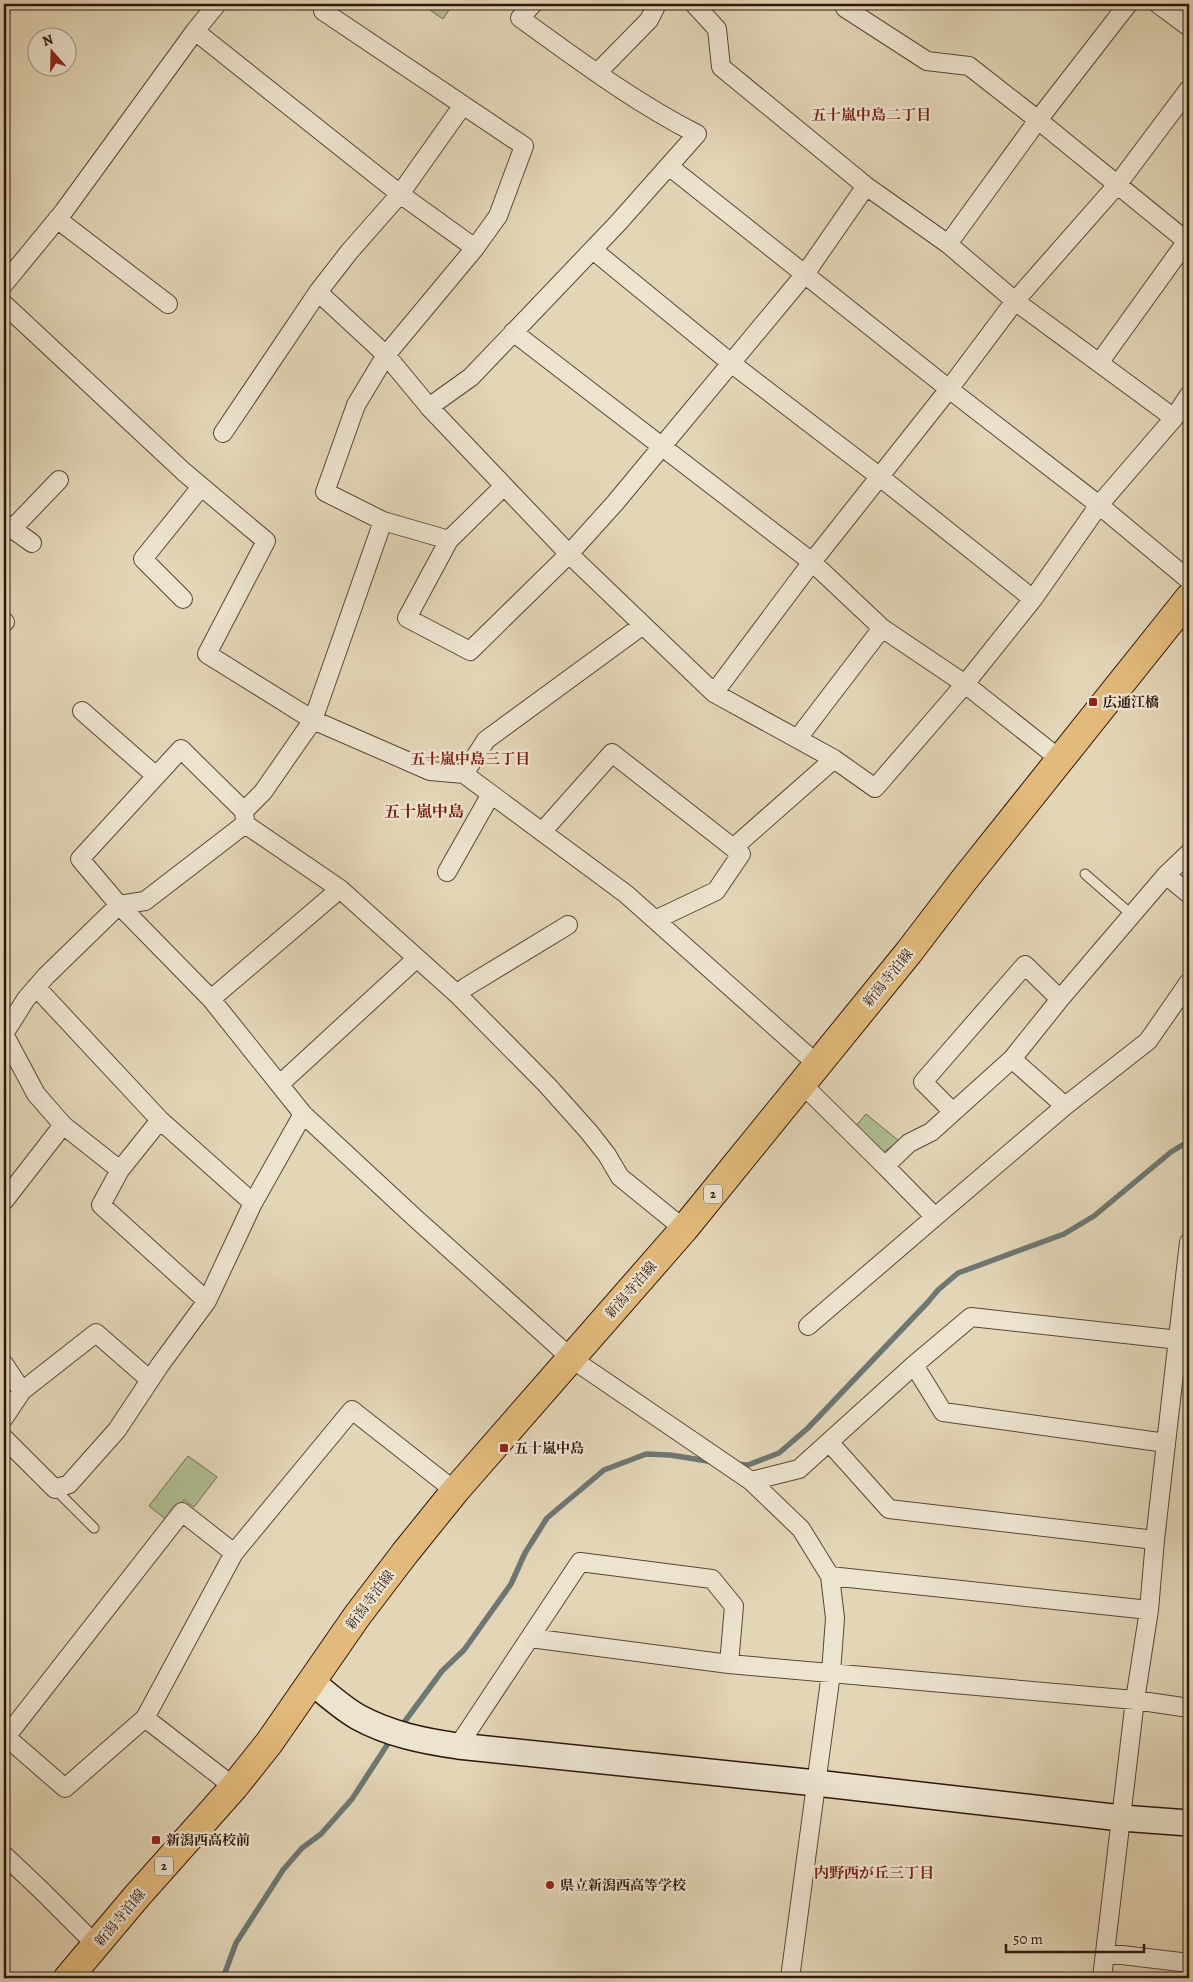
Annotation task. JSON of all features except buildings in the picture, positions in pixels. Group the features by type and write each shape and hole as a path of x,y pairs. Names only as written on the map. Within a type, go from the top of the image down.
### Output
{"main road":[{"name":"新潟寺泊線","path":"68,1978 137,1896 234,1788 269,1743 357,1616 455,1491 684,1229 810,1074 1189,598"}],"street":[{"path":"4,284 58,218 195,30 217,4"},
{"path":"328,4 322,12 524,146 498,216 475,248 386,355 356,405 325,492 383,521 449,540"},
{"path":"429,407 471,377 593,250 670,167 697,134 665,118 597,73 520,18 533,4"},
{"path":"597,73 650,20 657,4"},
{"path":"694,4 717,29 721,67 866,186 948,244 1015,301 1174,418"},
{"path":"848,4 845,8 927,61 968,66 1188,241 1100,363"},
{"path":"948,244 1038,120 1128,4"},
{"path":"1158,4 1189,28"},
{"path":"195,30 400,194 475,248"},
{"path":"714,693 812,562 949,389 1015,301 1116,185 1189,89"},
{"path":"223,433 318,292 348,252 400,194 463,105"},
{"path":"670,167 1098,505 1189,580"},
{"path":"504,486 449,540 407,618 470,651 569,554 661,446 805,274 866,186"},
{"path":"58,218 168,304"},
{"path":"593,250 731,363 880,477 1033,599"},
{"path":"318,292 386,355 429,407 569,554 714,693 834,759 875,788 965,684 1033,599 1098,505 1174,418 1189,395"},
{"path":"4,304 111,406 200,486 266,541 207,654 313,720 430,770 464,774 626,894 656,920 810,1074 885,1166 935,1217"},
{"path":"513,332 812,562 882,628 965,684 1061,760"},
{"path":"32,543 8,526 59,480"},
{"path":"183,599 142,559 200,486"},
{"path":"120,1170 63,1125 36,1094 4,1034 26,999 36,987 118,905 145,901 245,818 313,720 383,521"},
{"path":"464,774 486,740 643,625"},
{"path":"798,738 882,628"},
{"path":"82,711 156,776"},
{"path":"684,1229 620,1177 590,1132 547,1085 457,994 340,889 245,818 181,749 80,859 118,905 210,999 303,1114 572,1359 751,1481 801,1529 830,1576 835,1618 831,1673 790,1978"},
{"path":"542,832 612,753 741,854 716,890 656,920"},
{"path":"733,848 834,759"},
{"path":"447,872 491,794"},
{"path":"885,1166 909,1143 931,1132 1012,1059 1060,999 1166,875 1189,853"},
{"path":"1166,875 1189,894"},
{"path":"210,999 340,889"},
{"path":"457,994 568,925"},
{"path":"280,1084 417,958"},
{"path":"953,1112 922,1082 1025,965 1060,999"},
{"path":"808,1326 1064,1106 1148,1041 1189,982"},
{"path":"36,987 160,1120 253,1203"},
{"path":"1012,1059 1064,1106"},
{"path":"4,1438 56,1489 69,1484 117,1430 150,1380 207,1301 253,1203 303,1114"},
{"path":"160,1120 120,1170 101,1205 207,1301"},
{"path":"4,1201 63,1125"},
{"path":"1102,1978 1135,1700 1148,1610 1166,1443 1183,1340 1189,1242"},
{"path":"751,1481 799,1469 914,1365 971,1317 1183,1340"},
{"path":"4,1418 22,1391 96,1333 150,1380"},
{"path":"4,1364 22,1391"},
{"path":"914,1365 943,1412 1166,1443"},
{"path":"234,1554 182,1512 5,1736 66,1788 145,1718 234,1554 352,1410 455,1491"},
{"path":"829,1442 889,1509 1155,1540"},
{"path":"458,1746 580,1562 712,1579 734,1606 729,1664"},
{"path":"830,1576 1148,1610"},
{"path":"530,1638 729,1664 1135,1700 1189,1708"},
{"path":"312,1682 357,1717 383,1729 420,1740 458,1746 816,1783 1121,1818 1189,1823"},
{"path":"145,1718 234,1788"},
{"path":"4,1855 96,1946"},
{"path":"1105,1953 1189,1963"}],"lane":[{"path":"1086,874 1132,915"},
{"path":"56,1489 94,1528"}],"green space":[{"path":"421,4 453,4 443,19"},
{"path":"866,1114 899,1141 884,1152 870,1145 854,1128"},
{"path":"188,1456 217,1477 194,1507 184,1500 168,1521 149,1506"}],"waterway":[{"path":"736,1464 748,1465 779,1453 808,1428 938,1290 958,1273 1064,1234 1094,1216 1171,1152 1189,1141"},
{"path":"400,1728 442,1671 464,1650 511,1584 525,1553 547,1518 604,1470 646,1454 670,1455 714,1462"},
{"path":"223,1978 236,1943 283,1870 302,1848 321,1834 352,1799 391,1739"}],"place":[{"name":"広通江橋","path":"1093,702"},
{"name":"五十嵐中島","path":"504,1448"},
{"name":"新潟西高校前","path":"156,1840"},
{"name":"県立新潟西高等学校","path":"550,1885"}],"district":[{"name":"五十嵐中島二丁目","path":"871,115"},
{"name":"五十嵐中島三丁目","path":"470,759"},
{"name":"五十嵐中島","path":"424,812"},
{"name":"内野西が丘三丁目","path":"874,1873"}]}
